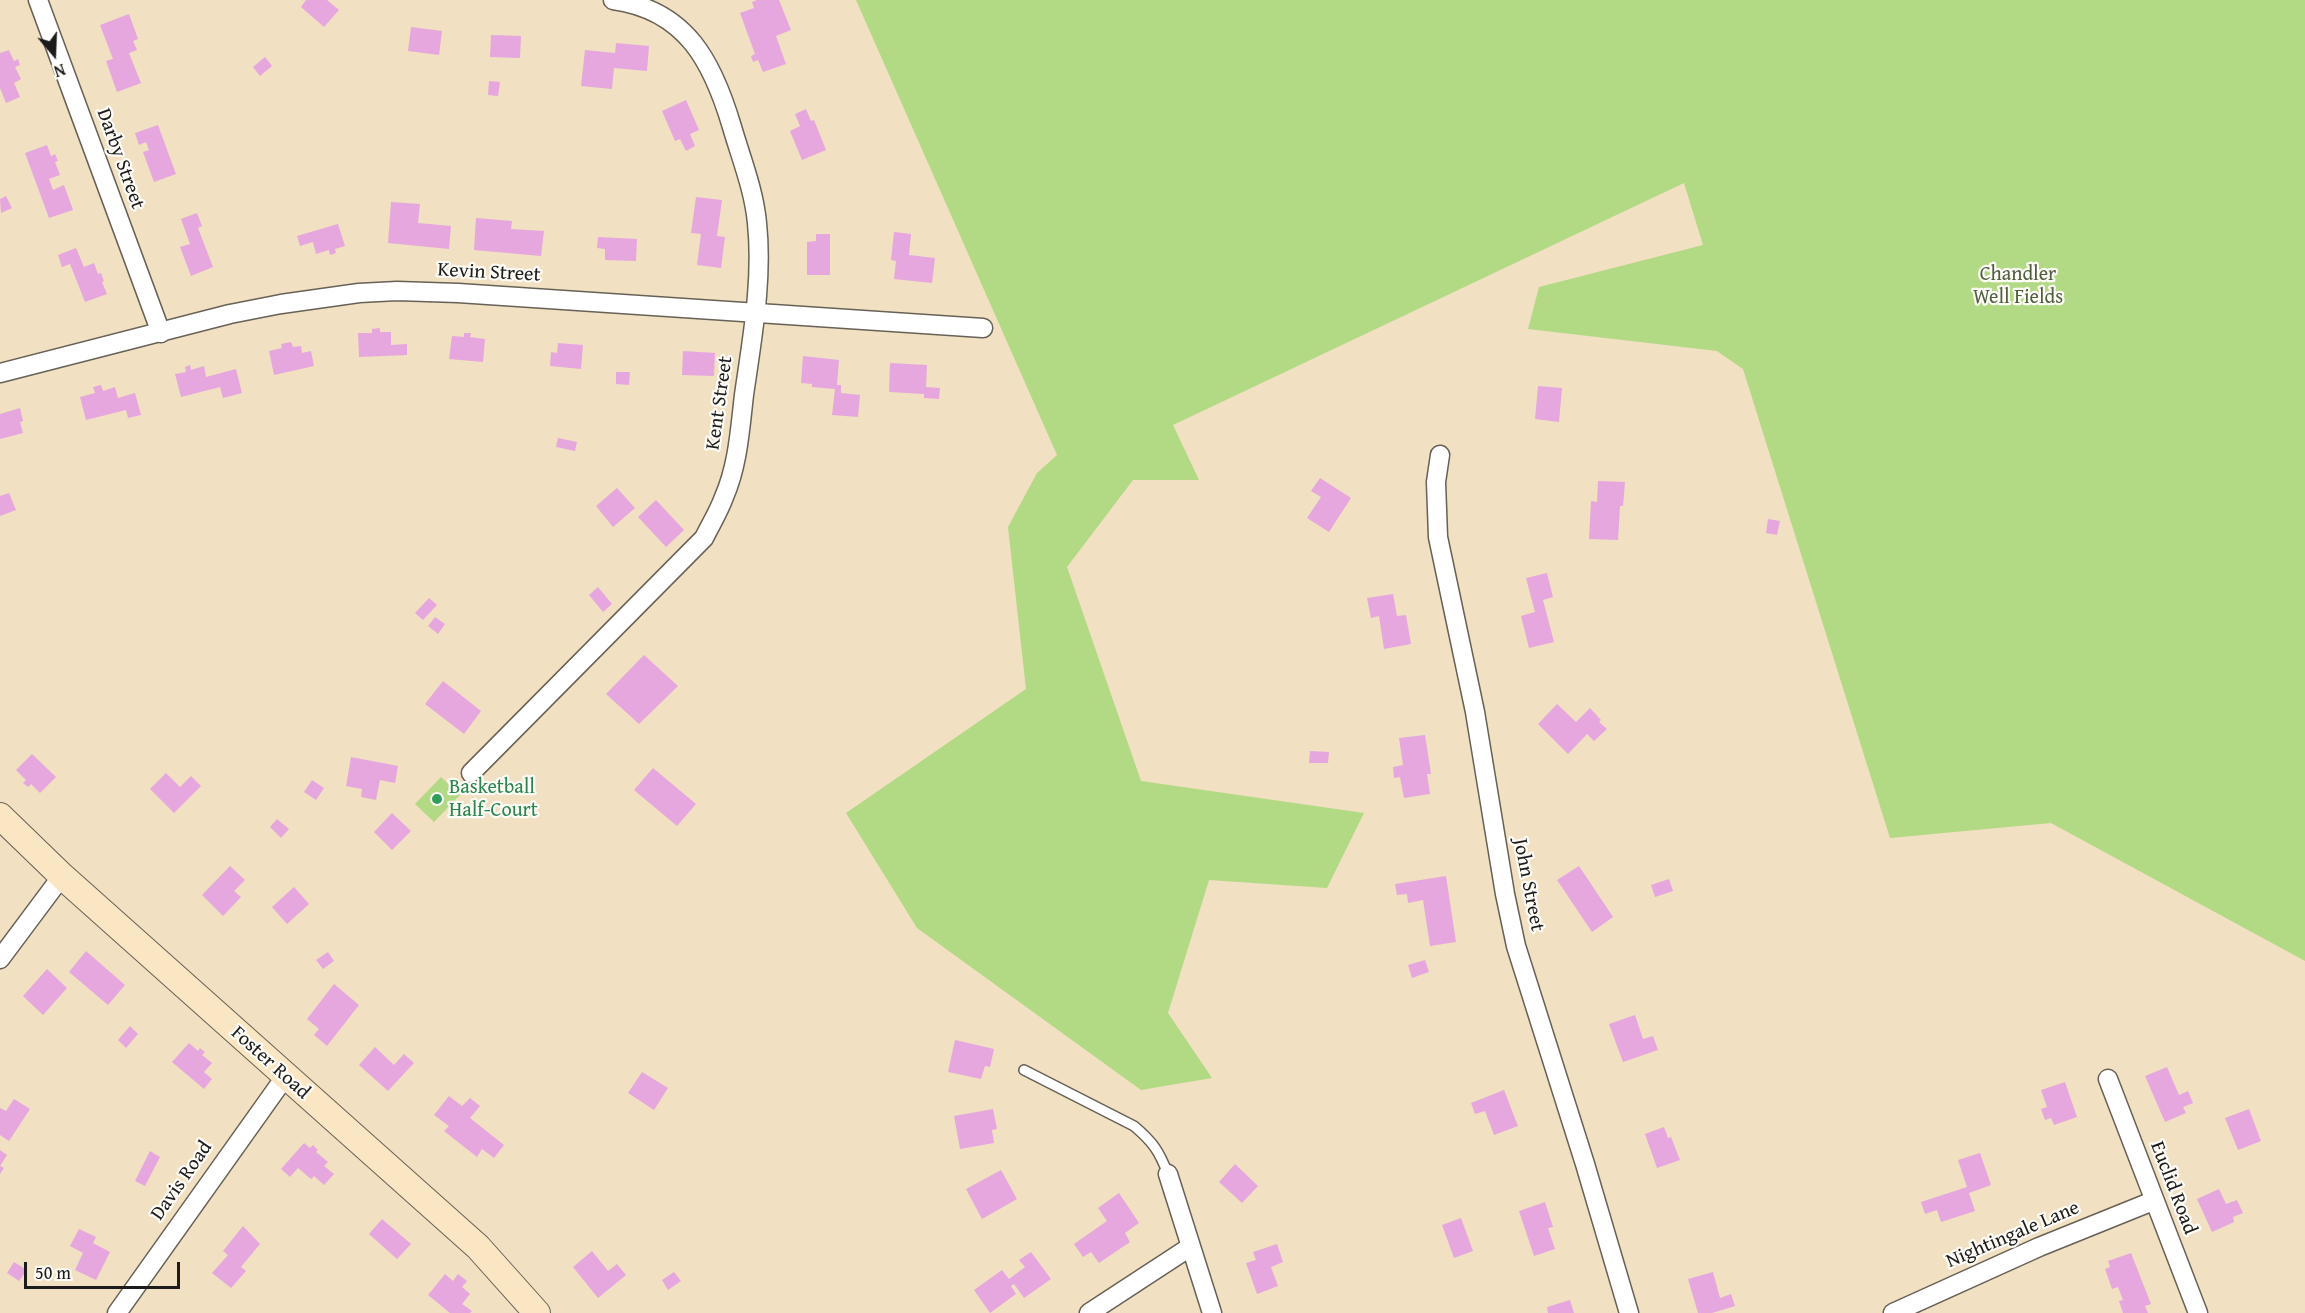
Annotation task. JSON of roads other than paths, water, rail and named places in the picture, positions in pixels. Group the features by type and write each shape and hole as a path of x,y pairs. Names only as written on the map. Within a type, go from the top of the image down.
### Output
{"street":[{"name":"Darby Street","path":"38,0 161,333"},
{"name":"Kent Street","path":"471,773 704,538 725,496 736,454 755,314 757,224 752,192 727,111 707,61 690,37 664,17 626,2 613,0"},
{"name":"Kevin Street","path":"0,373 281,304 331,296 397,291 458,293 982,328"},
{"name":"John Street","path":"1440,455 1436,482 1438,537 1475,712 1505,894 1516,946 1629,1313"},
{"name":"Foster Road","path":"0,816 62,876 285,1077 478,1246 537,1313"},
{"path":"0,959 62,876"},
{"name":"Davis Road","path":"117,1313 285,1077"},
{"name":"Euclid Road","path":"2108,1079 2198,1313"},
{"path":"1168,1174 1212,1313"},
{"name":"Nightingale Lane","path":"1893,1313 2029,1251 2153,1201"},
{"path":"1089,1313 1190,1246"}],"lane":[{"path":"1024,1070 1134,1126 1158,1149 1168,1174"}],"place":[{"name":"Basketball Half-Court","path":"437,799"}],"park label":[{"name":"Chandler Well Fields","path":"2018,286"}]}
